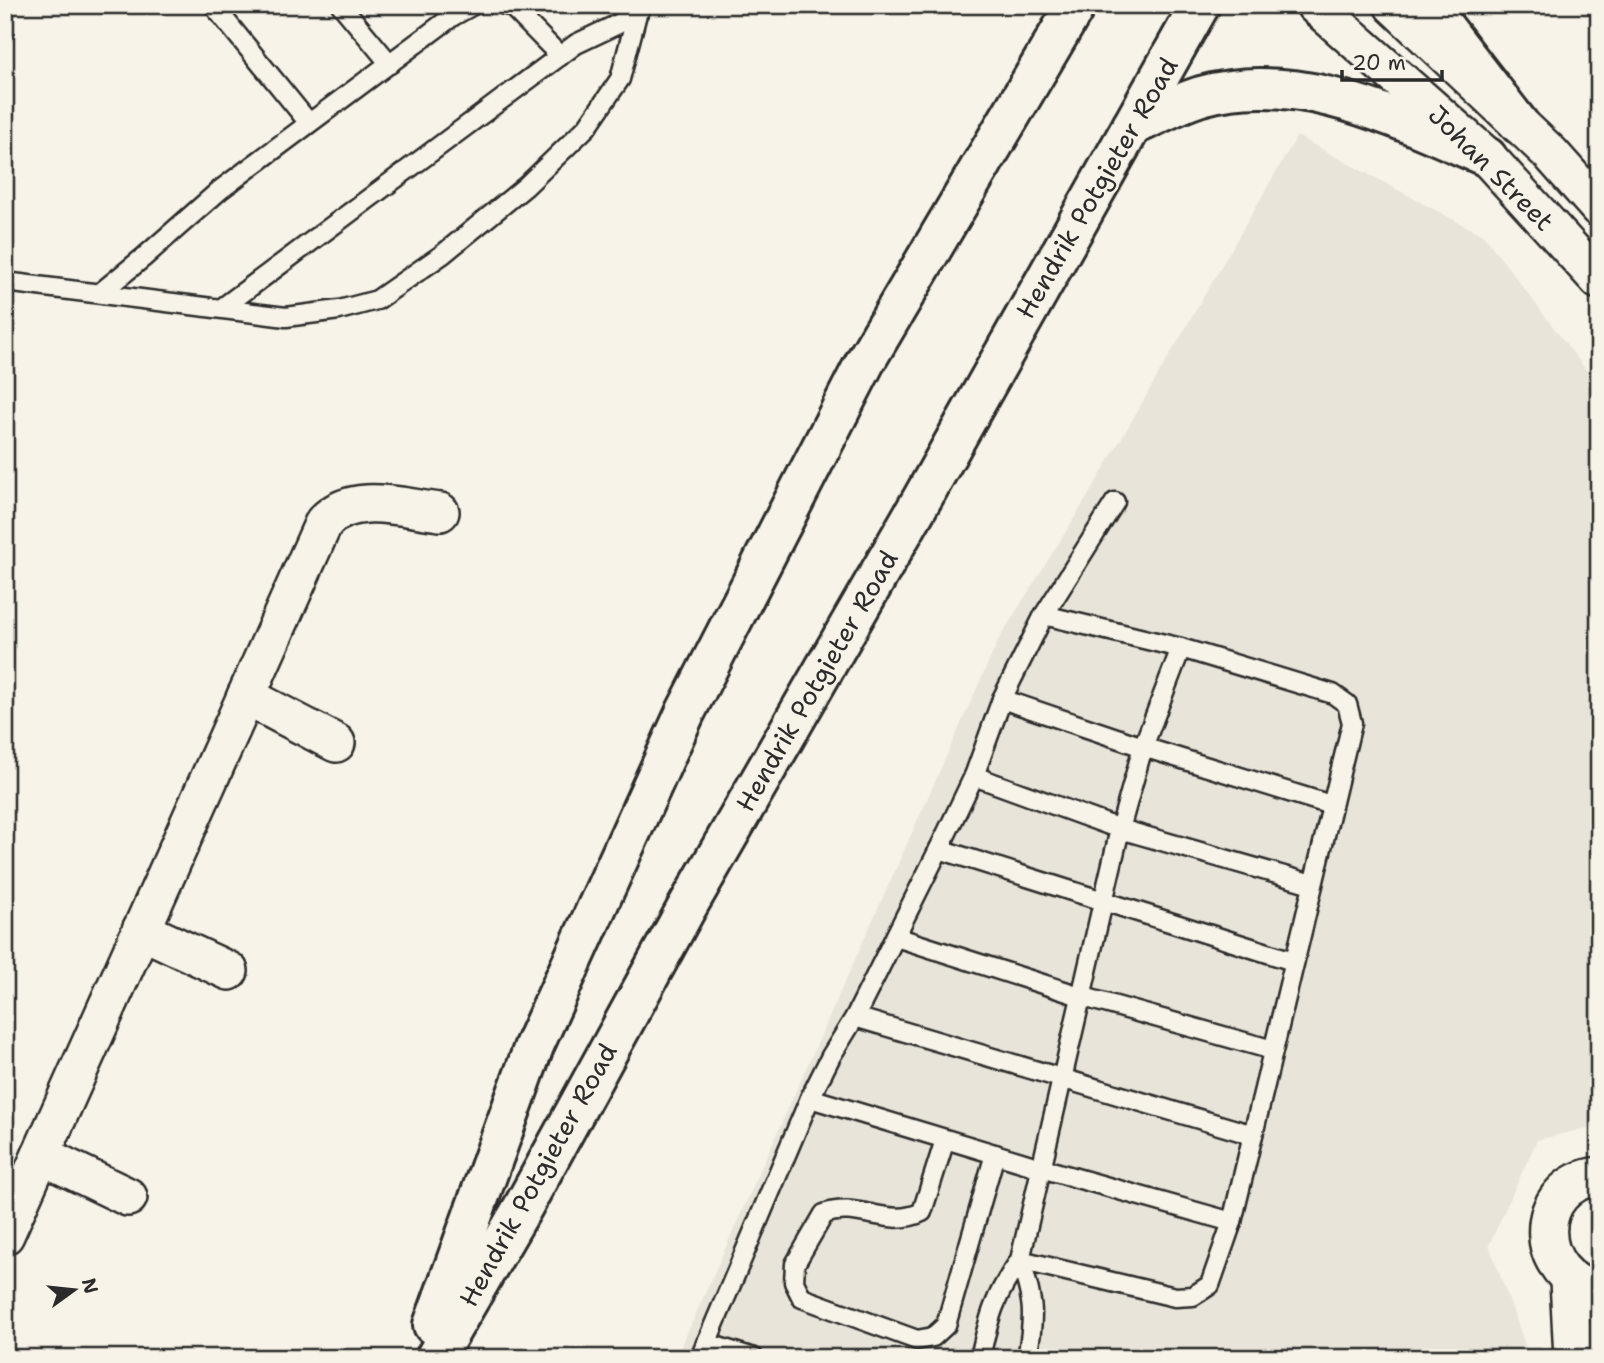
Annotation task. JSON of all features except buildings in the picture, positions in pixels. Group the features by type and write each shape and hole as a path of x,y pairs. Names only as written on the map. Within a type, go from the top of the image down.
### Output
{"main road":[{"name":"Hendrik Potgieter Road","path":"421,1358 534,1046 685,713 865,362 1076,5"},
{"name":"Hendrik Potgieter Road","path":"435,1358 523,1207 687,909 1200,5"},
{"path":"1427,5 1519,124"},
{"path":"1132,126 1200,97 1252,88 1300,90 1362,105 1487,157"}],"street":[{"name":"Johan Street","path":"1315,5 1487,157 1599,279"},
{"name":"Johan Street","path":"1393,5 1551,155 1599,208"},
{"path":"5,1236 324,522 332,513 361,503 440,512"},
{"path":"246,696 336,743"},
{"path":"141,930 229,971"},
{"path":"41,1154 128,1197"},
{"path":"1573,1358 1584,1286 1556,1266 1549,1250 1547,1231 1550,1213 1559,1197 1572,1185 1589,1177 1599,1176"}],"lane":[{"path":"213,5 309,123"},
{"path":"341,5 390,64"},
{"path":"100,293 220,190 390,64 449,10 473,5"},
{"path":"505,5 512,7 560,56"},
{"path":"222,308 576,44 641,9"},
{"path":"5,282 286,317 339,310 377,300 443,254 526,186 587,127 620,79 641,9"},
{"path":"754,1358 703,1350 810,1098 855,1017 939,849 974,776 1002,699 1045,615 1115,502"},
{"path":"1020,1260 1175,1297 1193,1296 1210,1285 1232,1222 1352,723 1347,704 1333,694 1181,648 1045,615"},
{"path":"980,1358 990,1311 1003,1283 1020,1260 1120,829 1143,747 1181,648"},
{"path":"1002,699 1143,747 1331,805"},
{"path":"974,776 1120,829 1312,884"},
{"path":"939,849 1293,961"},
{"path":"896,937 1080,996 1273,1050"},
{"path":"855,1017 1253,1135"},
{"path":"810,1098 945,1140 1232,1222"},
{"path":"945,1140 922,1212 911,1218 896,1219 848,1210 824,1214 795,1264 794,1282 802,1298 917,1340 933,1337 946,1325 995,1154"},
{"path":"1020,1260 1032,1294 1034,1322 1027,1358"}],"shaded area":[{"path":"1297,136 1484,236 1599,387 1599,1125 1537,1140 1489,1245 1530,1358 676,1358 999,639 1088,496"}]}
